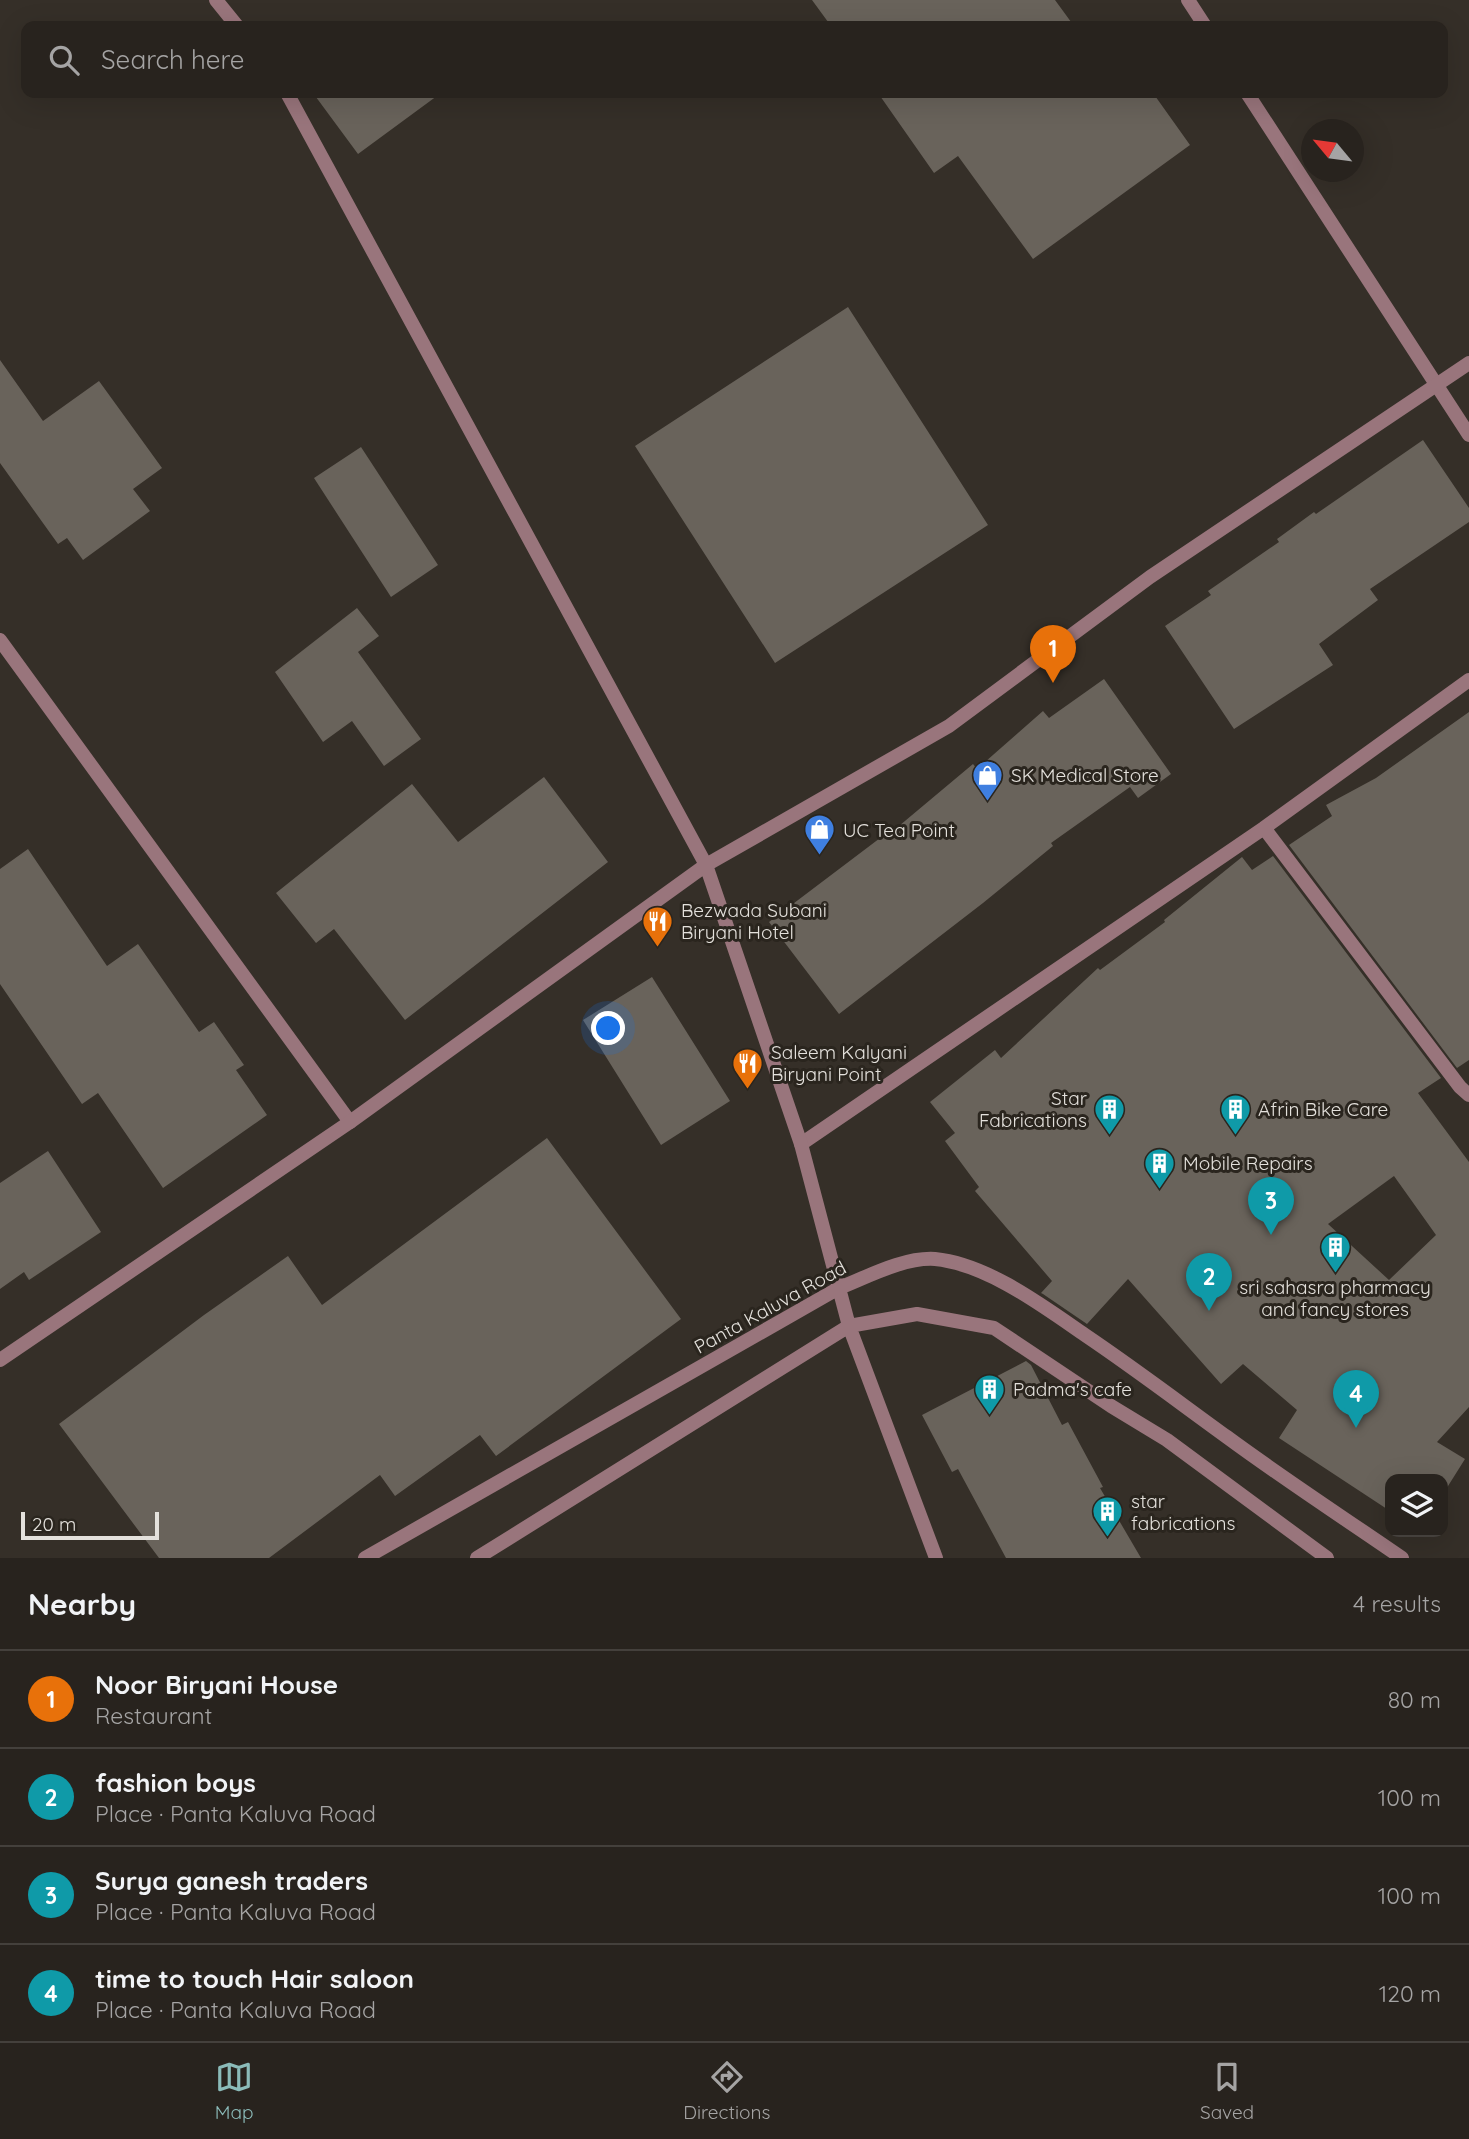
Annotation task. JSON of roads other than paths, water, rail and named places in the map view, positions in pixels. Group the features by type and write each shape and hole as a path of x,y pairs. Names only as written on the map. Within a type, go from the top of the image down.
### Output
{"street":[{"path":"216,0 233,21"},
{"path":"1188,0 1202,21"},
{"path":"290,98 706,865 802,1144 849,1326 936,1558"},
{"path":"1250,98 1469,435"},
{"path":"0,1360 350,1122 706,865 949,726 1150,577 1469,363"},
{"path":"0,639 350,1122"},
{"path":"802,1144 1264,828 1469,680"},
{"path":"1264,828 1460,1087 1469,1095"},
{"name":"Panta Kaluva Road","path":"365,1558 839,1288 894,1266 933,1259 958,1264 989,1276 1035,1300 1153,1381 1227,1438 1402,1558"},
{"path":"477,1558 849,1326 917,1314 994,1328 1167,1440 1327,1558"}],"place":[{"name":"Noor Biryani House","path":"1053,683"},
{"name":"SK Medical Store","path":"988,802"},
{"name":"UC Tea Point","path":"820,857"},
{"name":"Bezwada Subani Biryani Hotel","path":"658,948"},
{"name":"Saleem Kalyani Biryani Point","path":"748,1090"},
{"name":"Star Fabrications","path":"1110,1136"},
{"name":"Afrin Bike Care","path":"1235,1136"},
{"name":"Mobile Repairs","path":"1160,1190"},
{"name":"Surya ganesh traders","path":"1271,1235"},
{"name":"sri sahasra pharmacy and fancy stores","path":"1335,1275"},
{"name":"fashion boys","path":"1209,1311"},
{"name":"Padma's cafe","path":"990,1416"},
{"name":"time to touch Hair saloon","path":"1356,1428"},
{"name":"star fabrications","path":"1108,1539"}]}
